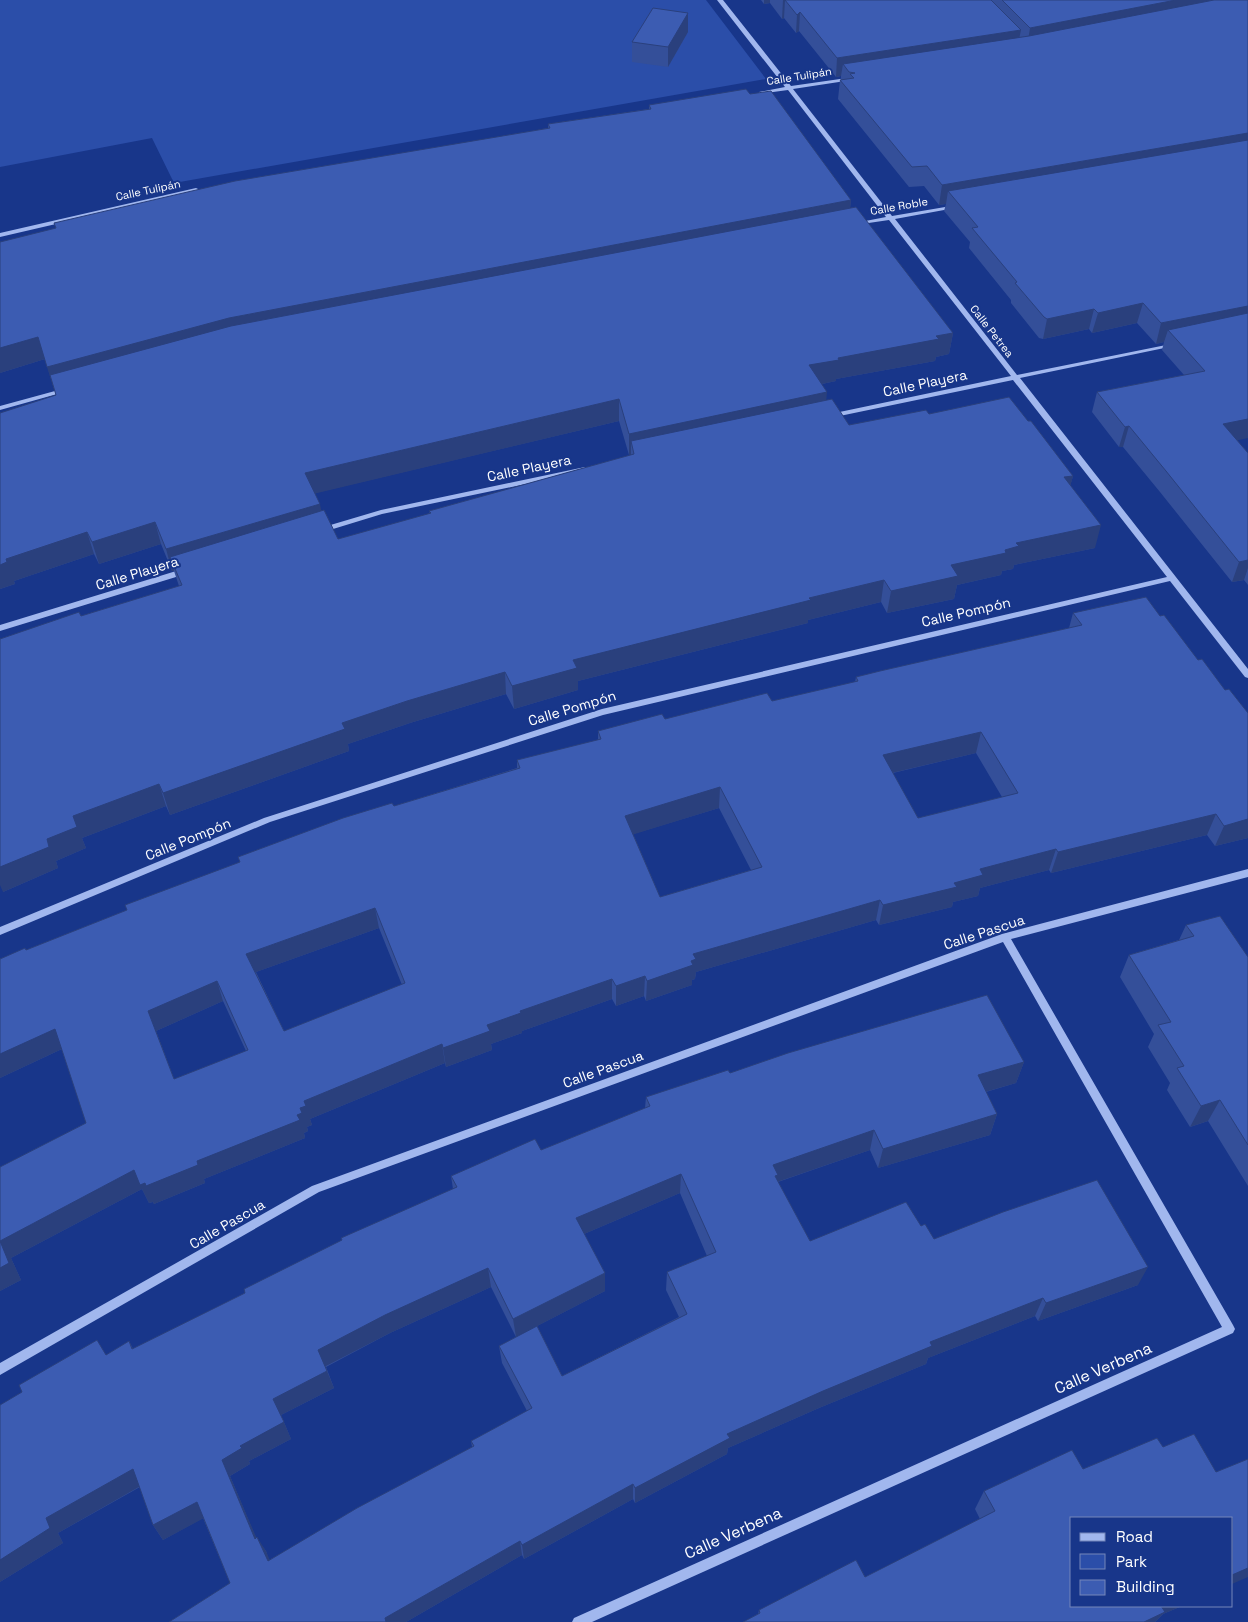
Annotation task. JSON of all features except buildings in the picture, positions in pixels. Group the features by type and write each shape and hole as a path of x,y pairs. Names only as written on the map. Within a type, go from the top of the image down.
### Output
{"street":[{"name":"Calle Petrea","path":"720,0 1248,674"},
{"name":"Calle Tulipán","path":"750,94 858,77"},
{"name":"Calle Tulipán","path":"0,235 165,196 204,189"},
{"name":"Calle Roble","path":"852,225 959,206"},
{"name":"Calle Playera","path":"820,418 1180,342"},
{"path":"0,408 75,388"},
{"name":"Calle Playera","path":"315,532 381,512 596,466"},
{"name":"Calle Playera","path":"0,628 193,569"},
{"name":"Calle Pompón","path":"0,931 267,820 602,712 1173,578"},
{"name":"Calle Pascua","path":"0,1369 316,1189 1005,937 1248,873"},
{"name":"Calle Verbena","path":"578,1622 1229,1329 1005,937"}],"green space":[{"path":"0,0 706,0 766,79 174,183 152,138 0,167"}]}
